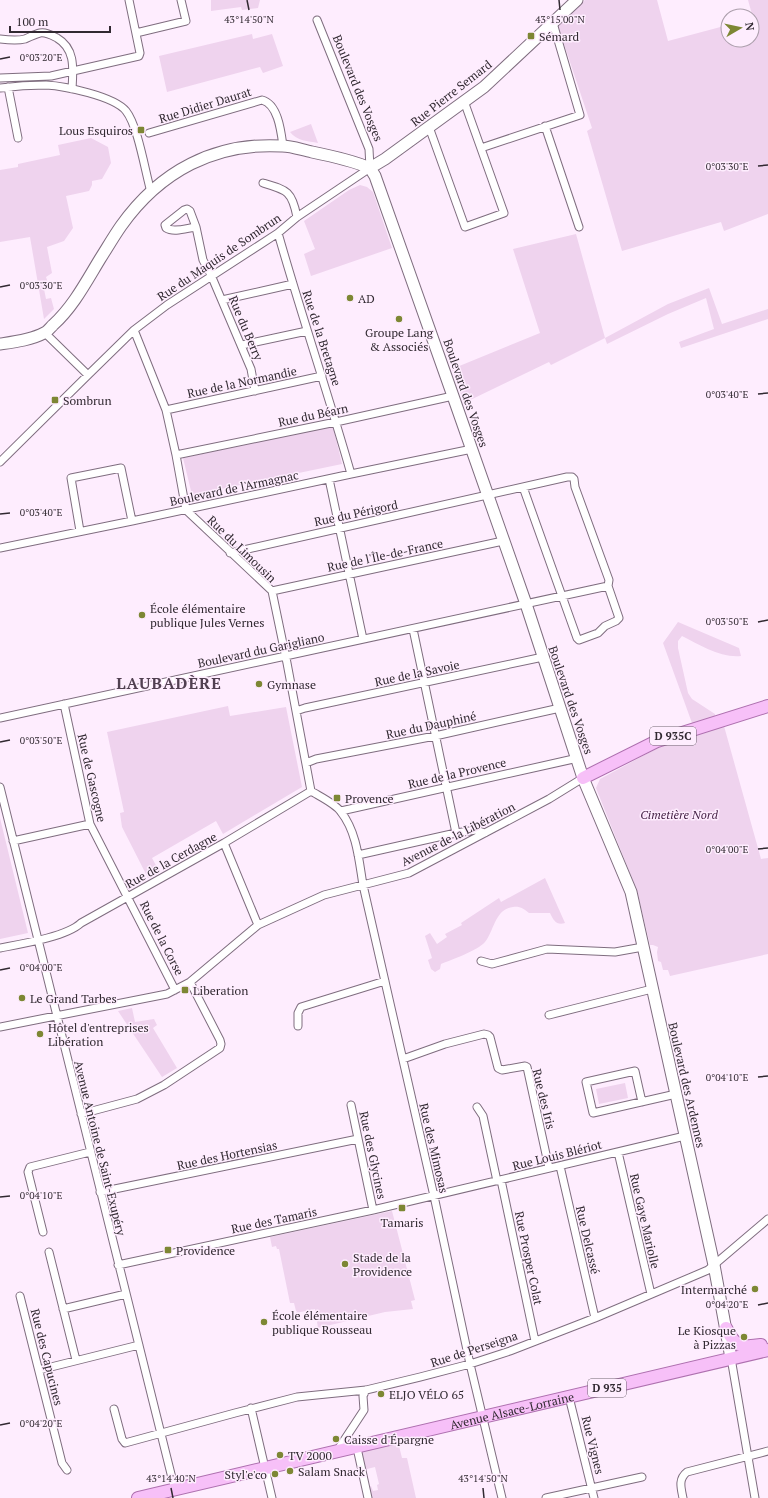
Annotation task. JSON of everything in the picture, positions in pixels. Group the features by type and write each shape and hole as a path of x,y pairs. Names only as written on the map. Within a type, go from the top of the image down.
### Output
{"main road":[{"name":"Rue Pierre Semard","path":"370,168 385,159 484,87 577,0"},
{"path":"0,344 23,340 45,333 61,319 122,225 151,192 164,181 194,162 227,150 253,146 283,146 332,156 370,168"},
{"name":"Boulevard des Vosges","path":"370,168 375,176 454,396 487,496 526,604 578,758 583,778"},
{"name":"D 935C","path":"583,778 657,741 768,706"},
{"name":"Boulevard des Ardennes","path":"583,778 631,892 714,1265 731,1358"},
{"path":"726,1328 730,1336 741,1346 747,1347 768,1344"},
{"name":"Avenue Alsace-Lorraine","path":"138,1498 176,1494 265,1467 357,1448 768,1350"}],"street":[{"path":"0,78 51,76 139,56 140,53 129,0"},
{"path":"136,33 186,21 181,0"},
{"name":"Boulevard des Vosges","path":"317,20 369,150 370,168"},
{"path":"481,148 580,115 553,23"},
{"path":"0,39 13,41 24,39 39,33 49,34 62,41 70,52 73,64 72,89"},
{"path":"0,88 47,85 72,89 108,99 125,110 132,122 137,137 151,192"},
{"path":"8,87 18,138"},
{"name":"Rue Didier Daurat","path":"149,133 262,100 267,101 272,106 281,126 283,146"},
{"path":"429,127 465,227 504,213 464,102"},
{"path":"545,126 579,227"},
{"name":"Rue du Maquis de Sombrun","path":"0,462 134,330 167,304 278,233 297,217 370,168"},
{"path":"263,183 288,192 295,206 297,217"},
{"name":"Rue du Berry","path":"196,227 203,260 242,345 251,369 255,391"},
{"name":"Rue de la Bretagne","path":"278,233 292,284 322,376 351,474"},
{"path":"222,300 292,284"},
{"path":"134,330 166,410 186,510"},
{"path":"242,345 307,331"},
{"path":"45,333 88,375"},
{"name":"Rue de la Normandie","path":"166,410 322,376"},
{"name":"Rue du Béarn","path":"176,455 454,396"},
{"name":"Boulevard de l'Armagnac","path":"0,548 472,449"},
{"path":"80,531 71,478 121,468 132,521"},
{"name":"Rue du Périgord","path":"230,553 572,477 574,479 575,487 609,580 608,586"},
{"path":"329,479 363,639"},
{"path":"523,487 576,638 579,640 598,633 605,626 619,620 608,586"},
{"name":"Rue du Limousin","path":"186,510 272,591 311,791"},
{"name":"Rue de l'Île-de-France","path":"272,591 503,541"},
{"name":"Boulevard du Garigliano","path":"0,718 608,586"},
{"path":"413,629 456,833"},
{"name":"Rue de la Savoie","path":"296,711 543,657"},
{"name":"Rue de Gascogne","path":"64,704 90,824 128,897"},
{"name":"Rue du Dauphiné","path":"306,763 316,759 435,736 560,708"},
{"name":"Rue de la Provence","path":"341,811 578,758"},
{"name":"Avenue de la Libération","path":"0,1027 167,994 190,982 258,925 324,896 409,873 549,799 583,778"},
{"name":"Avenue Antoine de Saint-Exupéry","path":"0,787 176,1494"},
{"path":"311,791 341,811"},
{"name":"Rue de la Cerdagne","path":"0,948 38,940 72,930 224,843 311,791"},
{"name":"Rue des Mimosas","path":"341,811 350,829 358,855 363,885 434,1196 470,1364 502,1498"},
{"path":"13,841 90,824"},
{"path":"358,855 456,833 476,830 485,833"},
{"path":"224,843 258,925"},
{"name":"Rue de la Corse","path":"128,897 175,990"},
{"path":"481,961 492,964 547,949 615,952 643,947"},
{"path":"298,1026 298,1013 301,1007 385,981"},
{"path":"81,1114 137,1099 164,1085 220,1048 220,1040 190,982"},
{"path":"549,1015 652,989"},
{"name":"Rue des Iris","path":"403,1059 445,1044 484,1034 488,1035 490,1037 498,1068 500,1070 525,1066 527,1067 549,1168"},
{"path":"642,1102 635,1071 586,1082 593,1113 642,1102 676,1094"},
{"name":"Rue des Glycines","path":"351,1105 373,1210"},
{"name":"Rue Prosper Colat","path":"477,1108 483,1116 499,1180 535,1341"},
{"name":"Rue Louis Blériot","path":"434,1196 685,1136"},
{"name":"Rue des Hortensias","path":"100,1192 358,1139"},
{"path":"43,1232 28,1168 90,1152"},
{"name":"Rue Gaye Mariolle","path":"618,1152 651,1294"},
{"name":"Rue Delcassé","path":"560,1166 595,1318"},
{"name":"Rue des Tamaris","path":"118,1265 434,1196"},
{"name":"Rue de Perseigna","path":"115,1412 122,1439 125,1443 251,1408 309,1395 366,1390 470,1364 595,1318 708,1270 768,1219"},
{"path":"49,1252 76,1360"},
{"path":"63,1309 126,1294"},
{"name":"Rue des Capucines","path":"20,1296 62,1463 67,1470"},
{"path":"39,1370 139,1345"},
{"path":"731,1358 755,1498"},
{"path":"337,1452 364,1410 363,1396 366,1390"},
{"name":"Rue Vignes","path":"569,1397 594,1498"},
{"path":"251,1408 272,1498"},
{"path":"357,1448 368,1498"},
{"path":"683,1498 681,1483 682,1476 687,1472 768,1450"},
{"path":"546,1498 642,1477"}],"green space":[{"path":"211,0 260,0 258,8 242,10 241,7 211,11"},
{"path":"585,0 657,0 668,41 720,27 720,48 760,48 760,8 750,8 748,0 768,0 768,214 724,231 721,222 622,251 587,131 592,128 558,26"},
{"path":"252,34 253,39 272,34 283,66 263,73 260,67 167,92 159,56"},
{"path":"311,124 318,143 299,139 290,132"},
{"path":"91,138 108,147 111,163 102,179 92,181 89,191 66,196 73,228 64,241 47,247 52,273 46,277 48,283 43,284 46,299 51,298 54,309 44,319 30,237 0,242 0,170 18,167 18,164 60,155 58,145"},
{"path":"360,185 367,187 373,192 392,248 311,276 304,254 315,249 304,221 349,190"},
{"path":"576,234 605,338 551,365 549,362 464,403 452,369 540,333 513,249"},
{"path":"709,288 722,324 768,309 768,319 681,348 679,342 714,329 706,298 668,314 607,344 605,338 668,304"},
{"path":"333,426 342,464 192,495 183,458"},
{"path":"678,622 739,648 741,656 718,653 682,636 678,641 678,648 688,693 692,699 715,714 715,717 692,723 663,643"},
{"path":"228,706 230,716 286,707 302,787 223,834 216,821 152,858 159,871 148,878 122,827 120,813 124,812 107,732"},
{"name":"Cimetière Nord","path":"724,726 761,859 768,858 768,954 670,976 668,970 663,970 661,962 658,961 658,947 650,945 637,891 596,788 600,779 665,744"},
{"path":"0,818 28,933 0,939"},
{"path":"545,878 565,923 560,924 556,922 550,913 529,913 518,907 507,909 499,916 485,942 476,949 441,964 440,969 435,972 431,969 428,960 432,958 425,936 430,933 437,944 447,937 445,934 462,925 461,923 499,898 501,902"},
{"path":"132,1008 135,1022 154,1019 157,1025 153,1028 177,1068 162,1077 118,1011"},
{"path":"625,1083 628,1098 599,1104 596,1089"},
{"name":"Stade de la Providence","path":"392,1211 415,1300 411,1301 413,1309 385,1312 318,1328 315,1309 296,1313 297,1311 294,1303 290,1303 279,1249 277,1249 276,1246 272,1247 270,1237"},
{"path":"398,1442 402,1458 407,1458 416,1498 372,1498 369,1487 371,1486 373,1491 378,1490 377,1485 379,1484 375,1467 367,1469 366,1472 361,1452 362,1450"}],"place":[{"name":"Sémard","path":"531,36"},
{"name":"Lous Esquiros","path":"141,130"},
{"name":"AD","path":"350,298"},
{"name":"Groupe Lang & Associés","path":"399,319"},
{"name":"Sombrun","path":"55,400"},
{"name":"École élémentaire publique Jules Vernes","path":"142,615"},
{"name":"Gymnase","path":"259,684"},
{"name":"Provence","path":"337,798"},
{"name":"Liberation","path":"185,990"},
{"name":"Le Grand Tarbes","path":"22,998"},
{"name":"Hôtel d'entreprises Libération","path":"40,1034"},
{"name":"Tamaris","path":"402,1208"},
{"name":"Providence","path":"168,1250"},
{"name":"Stade de la Providence","path":"345,1264"},
{"name":"Intermarché","path":"755,1289"},
{"name":"École élémentaire publique Rousseau","path":"264,1322"},
{"name":"Le Kiosque à Pizzas","path":"744,1337"},
{"name":"ELJO VÉLO 65","path":"381,1394"},
{"name":"Caisse d'Épargne","path":"336,1439"},
{"name":"TV 2000","path":"280,1455"},
{"name":"Salam Snack","path":"290,1471"},
{"name":"Styl'e'co","path":"275,1474"}],"district":[{"name":"LAUBADÈRE","path":"169,683"}]}
